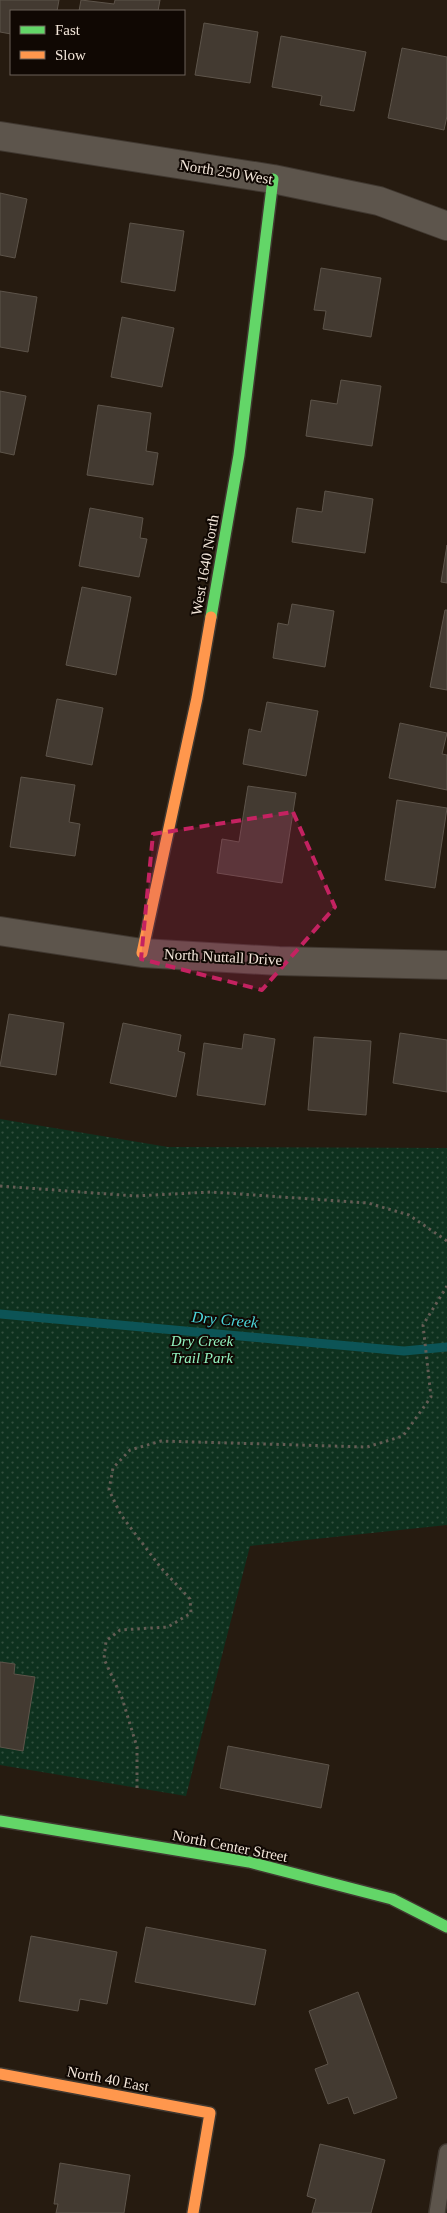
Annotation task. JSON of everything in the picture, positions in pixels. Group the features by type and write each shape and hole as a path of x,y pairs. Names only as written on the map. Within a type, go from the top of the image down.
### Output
{"street":[{"name":"North 250 West","path":"0,136 273,179 379,201 447,226"},
{"name":"West 1640 North","path":"142,953 197,698 238,465 273,179"},
{"name":"North Nuttall Drive","path":"0,932 142,953 279,960 447,965"},
{"name":"North Center Street","path":"0,1821 249,1862 392,1899 447,1927"},
{"name":"North 40 East","path":"0,2074 210,2113 192,2213"}],"lane":[{"path":"437,2213 447,2152"}],"path":[{"path":"0,1186 135,1196 211,1192 368,1203 409,1215 447,1241"},
{"path":"137,1788 137,1747 122,1698 104,1659 106,1641 120,1630 168,1627 191,1613 190,1599 161,1568 121,1515 109,1490 113,1468 130,1450 161,1440 367,1447 403,1436 431,1397 423,1326 447,1286"}],"highlighted area":[{"path":"293,812 335,907 262,990 141,959 153,834"}],"green space":[{"name":"Dry Creek Trail Park","path":"0,1119 168,1147 447,1148 447,1525 250,1546 186,1796 0,1765"}],"building":[{"path":"0,0 59,0 57,10 10,10 10,34 0,32"},
{"path":"81,0 114,4 115,0 160,0 158,10 79,10"},
{"path":"204,23 258,32 250,83 195,75"},
{"path":"281,36 366,52 354,111 320,105 322,96 272,87"},
{"path":"402,48 447,57 447,116 444,130 388,118"},
{"path":"0,193 27,199 15,258 0,255"},
{"path":"130,223 184,231 175,291 121,282"},
{"path":"321,268 381,278 371,337 323,329 326,311 314,310"},
{"path":"0,291 37,297 28,352 0,347"},
{"path":"122,317 174,328 162,387 111,377"},
{"path":"341,380 381,386 372,446 306,436 311,400 337,404"},
{"path":"0,391 26,396 14,455 0,452"},
{"path":"98,405 151,413 146,451 158,453 153,485 87,475"},
{"path":"325,491 373,499 365,553 292,542 297,508 322,512"},
{"path":"90,508 143,518 140,538 147,539 139,577 79,566"},
{"path":"447,545 447,583 441,582"},
{"path":"82,587 131,597 116,675 66,665"},
{"path":"292,604 334,611 325,667 273,658 278,623 288,625"},
{"path":"445,610 447,610 447,690 430,687"},
{"path":"57,699 103,708 92,765 46,756"},
{"path":"267,702 318,711 306,776 243,764 249,729 261,732"},
{"path":"400,723 447,733 442,754 447,755 447,790 389,778"},
{"path":"21,777 75,785 69,822 80,824 75,856 10,847"},
{"path":"248,786 296,793 282,883 217,873 222,839 239,842"},
{"path":"397,800 447,808 435,888 385,880"},
{"path":"9,1014 64,1023 56,1075 0,1066"},
{"path":"123,1023 181,1035 178,1051 185,1053 176,1097 110,1083"},
{"path":"400,1033 447,1040 447,1092 393,1083"},
{"path":"244,1034 275,1039 265,1105 197,1095 204,1043 242,1049"},
{"path":"314,1037 371,1041 366,1115 308,1110"},
{"path":"0,1662 15,1664 14,1674 35,1677 23,1751 0,1747"},
{"path":"228,1746 329,1765 321,1808 220,1788"},
{"path":"146,1927 266,1950 255,2005 135,1982"},
{"path":"31,1936 117,1952 107,2004 80,1999 78,2011 19,2001"},
{"path":"358,1992 397,2098 354,2114 348,2097 328,2104 315,2069 328,2064 309,2011"},
{"path":"320,2144 385,2160 371,2213 312,2213 316,2199 307,2196"},
{"path":"60,2163 130,2175 124,2213 56,2213 58,2204 54,2204"}],"waterway":[{"name":"Dry Creek","path":"0,1314 404,1351 447,1347"}],"traffic: fast":[{"path":"211,617 239,455 273,179"},
{"path":"0,1821 249,1862 392,1899 447,1927"}],"traffic: slow":[{"path":"142,953 197,698 211,617"},
{"path":"0,2074 210,2113 193,2213"}]}
